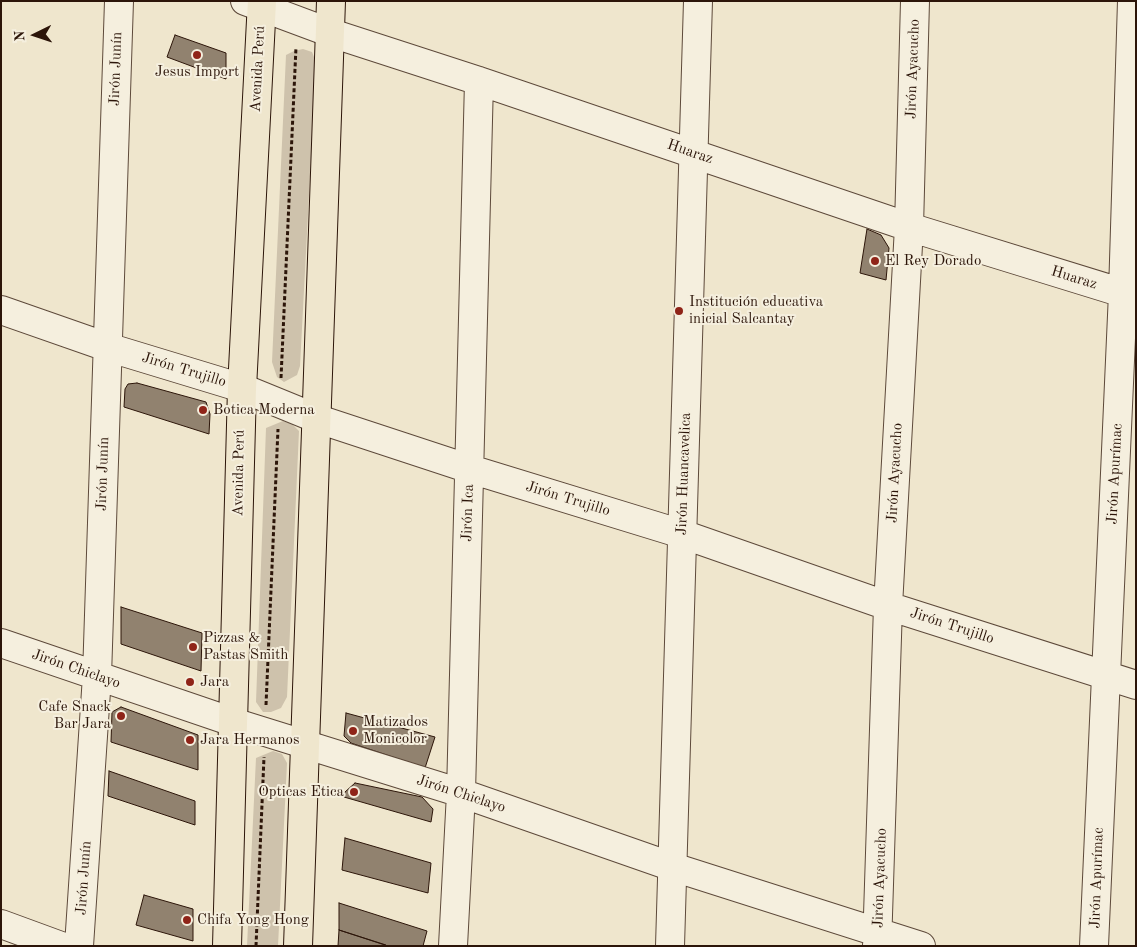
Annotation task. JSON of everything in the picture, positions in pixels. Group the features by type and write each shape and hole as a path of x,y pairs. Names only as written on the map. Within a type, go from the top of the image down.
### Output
{"main road":[{"path":"298,946 307,744 332,1"},
{"name":"Avenida Perú","path":"227,946 242,388 256,3"}],"street":[{"name":"Jirón Junín","path":"80,946 97,676 119,1"},
{"name":"Jirón Huancavelica","path":"670,946 674,868 698,1"},
{"name":"Jirón Ayacucho","path":"878,939 888,606 909,227 915,1"},
{"name":"Jirón Apurímac","path":"1094,946 1106,676 1129,295 1132,1"},
{"name":"Huaraz","path":"256,3 297,22 693,152 909,227 1129,295"},
{"name":"Jirón Ica","path":"453,946 461,793 480,81"},
{"name":"Jirón Trujillo","path":"1,310 107,347 242,388 318,419 470,469 682,534 888,606 1136,686"},
{"name":"Jirón Chiclayo","path":"1,643 233,722 461,793 878,939 921,946"},
{"path":"1,924 61,946"}],"path":[{"path":"256,946 297,22"}],"shaded area":[{"path":"303,49 312,52 316,62 300,366 297,375 284,382 277,377 272,362 286,55"},
{"path":"283,421 292,424 299,431 287,697 281,708 271,712 263,712 256,702 266,428"},
{"path":"273,751 282,754 287,763 278,946 247,946 256,758"}],"building":[{"name":"Jesus Import","path":"175,35 226,53 226,79 167,57"},
{"name":"El Rey Dorado","path":"867,229 881,235 889,248 886,280 860,273"},
{"path":"137,383 206,402 210,414 209,434 124,407 125,389 128,384"},
{"path":"121,607 202,633 201,671 121,644"},
{"path":"121,707 198,735 198,770 111,742 112,712"},
{"path":"346,713 435,737 425,768 351,743 344,736"},
{"path":"109,771 195,801 195,825 108,796"},
{"path":"355,783 422,797 433,809 431,822 344,797 345,792"},
{"path":"345,838 431,863 428,893 342,870"},
{"path":"144,895 193,909 193,941 136,925"},
{"path":"339,903 427,931 423,946 388,946 339,930"},
{"path":"339,930 386,945 386,946 338,946"}],"place":[{"name":"Jesus Import","path":"197,55"},
{"name":"El Rey Dorado","path":"875,261"},
{"name":"Institución educativa inicial Salcantay","path":"679,311"},
{"name":"Botica Moderna","path":"203,410"},
{"name":"Pizzas & Pastas Smith","path":"193,647"},
{"name":"Jara","path":"190,682"},
{"name":"Cafe Snack Bar Jara","path":"121,716"},
{"name":"Matizados Monicolor","path":"353,731"},
{"name":"Jara Hermanos","path":"190,740"},
{"name":"Opticas Etica","path":"354,792"},
{"name":"Chifa Yong Hong","path":"187,920"}]}
